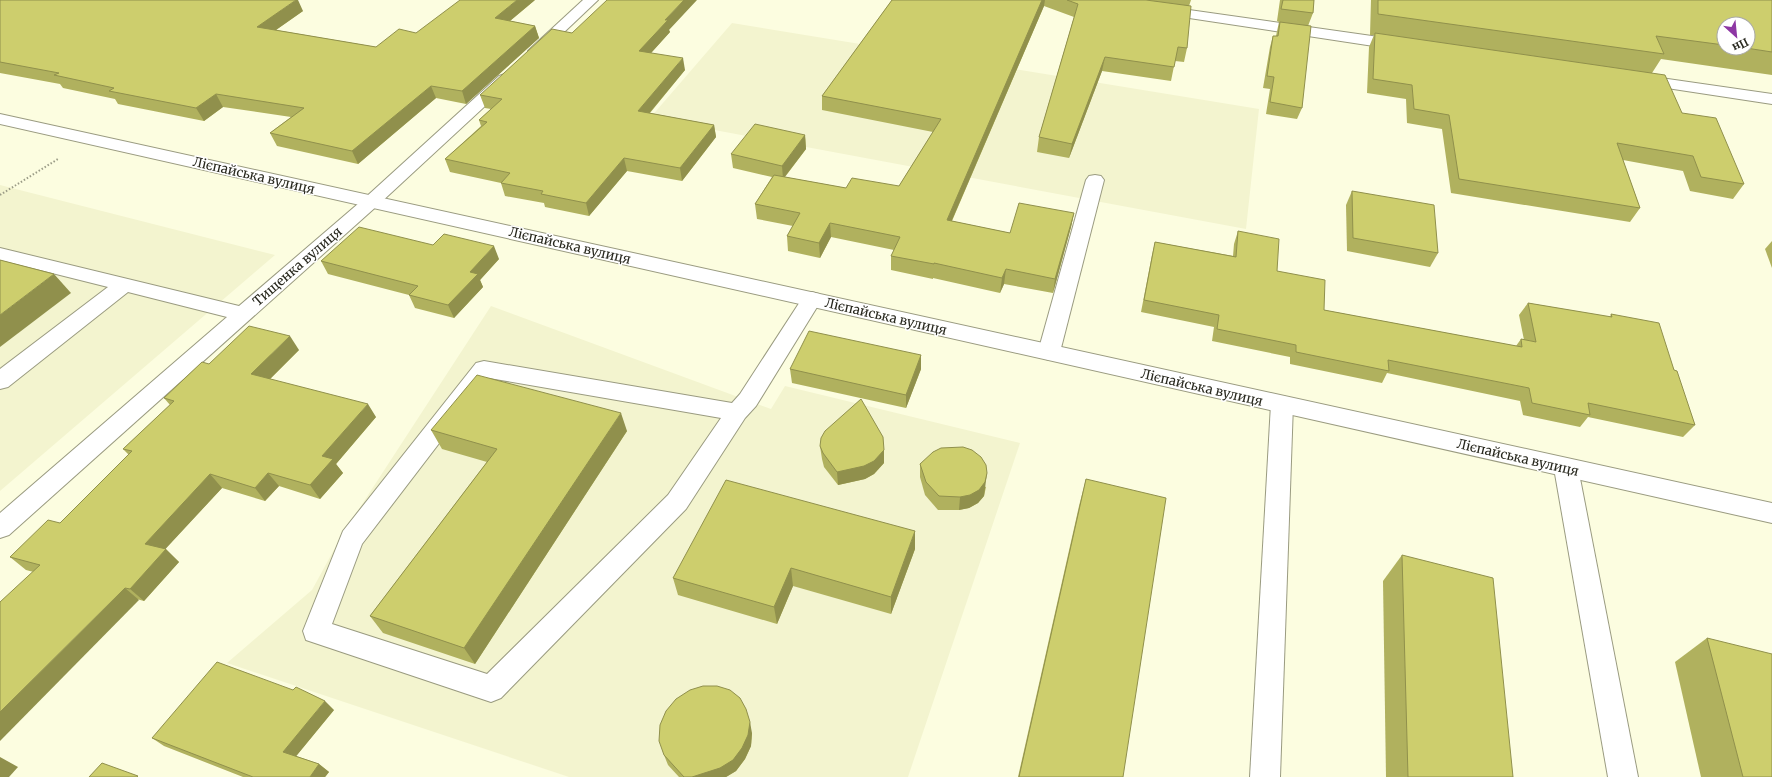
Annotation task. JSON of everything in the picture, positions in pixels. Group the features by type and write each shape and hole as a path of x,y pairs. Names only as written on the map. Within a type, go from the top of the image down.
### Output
{"main road":[{"name":"Тищенка вулиця","path":"0,528 372,201 591,0"},
{"path":"1144,8 1411,46"},
{"path":"1623,77 1772,99"},
{"name":"Лієпайська вулиця","path":"0,119 1772,513"},
{"path":"1048,352 1095,180"},
{"path":"0,254 243,314"},
{"path":"0,381 124,285"},
{"path":"737,412 484,369 352,539 316,630 491,689 677,502 737,412 748,400 812,299"},
{"path":"1265,777 1282,404"},
{"path":"1566,468 1623,777"}],"path":[{"path":"0,195 91,139"}],"shaded area":[{"path":"732,23 1259,109 1246,229 650,118"},
{"path":"0,185 275,255 0,491"},
{"path":"491,306 771,409 785,386 1020,443 908,777 569,777 227,663 312,590 342,535"}],"building":[{"path":"0,0 296,0 257,27 376,47 399,29 416,33 460,0 517,0 495,18 535,26 462,91 431,86 352,151 270,133 304,108 216,94 196,108 109,91 114,88 54,75 59,73 0,62"},
{"path":"607,0 684,0 665,20 668,20 639,51 683,58 638,111 714,125 680,168 624,158 586,203 541,194 543,191 501,183 510,173 445,159 487,122 479,120 502,99 480,95 552,29 572,33"},
{"path":"892,0 1042,0 947,220 1010,233 1019,203 1074,213 1055,279 1006,269 1002,278 934,263 891,256 900,237 830,223 819,243 787,236 800,213 755,204 774,175 846,188 852,178 899,186 941,119 822,96"},
{"path":"1067,0 1146,0 1191,6 1187,48 1178,47 1174,67 1105,57 1072,144 1039,137 1078,4"},
{"path":"1283,0 1314,0 1313,13 1281,9"},
{"path":"1378,0 1772,0 1772,52 1756,50 1756,16 1716,16 1716,44 1656,36 1664,54 1378,14"},
{"path":"1280,22 1311,26 1302,108 1270,102 1274,77 1267,76 1273,36 1278,36"},
{"path":"1375,33 1665,75 1682,113 1716,118 1744,184 1701,177 1693,156 1617,143 1640,208 1459,179 1449,115 1414,109 1412,85 1373,79"},
{"path":"755,124 805,135 782,166 731,154"},
{"path":"1352,191 1434,205 1438,253 1353,238"},
{"path":"359,227 433,245 444,234 494,246 470,272 478,274 448,305 409,295 418,286 321,261"},
{"path":"1238,231 1279,239 1277,271 1325,280 1324,310 1522,347 1521,339 1536,342 1528,303 1612,317 1611,314 1659,323 1674,370 1677,371 1695,425 1588,403 1590,415 1532,403 1529,388 1388,360 1389,371 1296,352 1296,345 1217,329 1219,315 1144,300 1155,242 1236,257"},
{"path":"0,260 54,274 0,315"},
{"path":"249,326 290,336 251,374 368,404 322,456 333,459 310,485 268,473 255,488 210,474 145,544 166,549 130,589 125,588 0,712 0,602 40,565 10,557 48,520 60,523 132,451 123,449 174,401 164,398 202,362 209,364"},
{"path":"809,331 921,355 906,395 790,369"},
{"path":"477,375 621,413 464,648 370,616 497,449 431,430"},
{"path":"861,399 883,437 884,450 874,461 864,466 837,472 823,453 820,446 821,438 825,431"},
{"path":"963,447 972,450 981,457 986,465 987,473 985,482 979,490 970,495 960,497 939,496 926,482 920,464 933,452 941,448"},
{"path":"1086,479 1166,498 1123,777 1019,777"},
{"path":"726,480 915,531 891,597 791,568 774,607 673,578"},
{"path":"1402,555 1493,578 1513,777 1408,777"},
{"path":"1707,638 1772,654 1772,777 1743,777"},
{"path":"217,662 293,690 296,687 325,701 283,752 319,764 310,777 253,777 152,738"},
{"path":"703,686 717,686 730,690 740,698 746,709 750,722 748,735 742,748 733,760 720,768 692,777 684,777 664,755 659,741 660,725 666,711 676,699 690,690"},
{"path":"102,763 138,776 89,777"}]}
